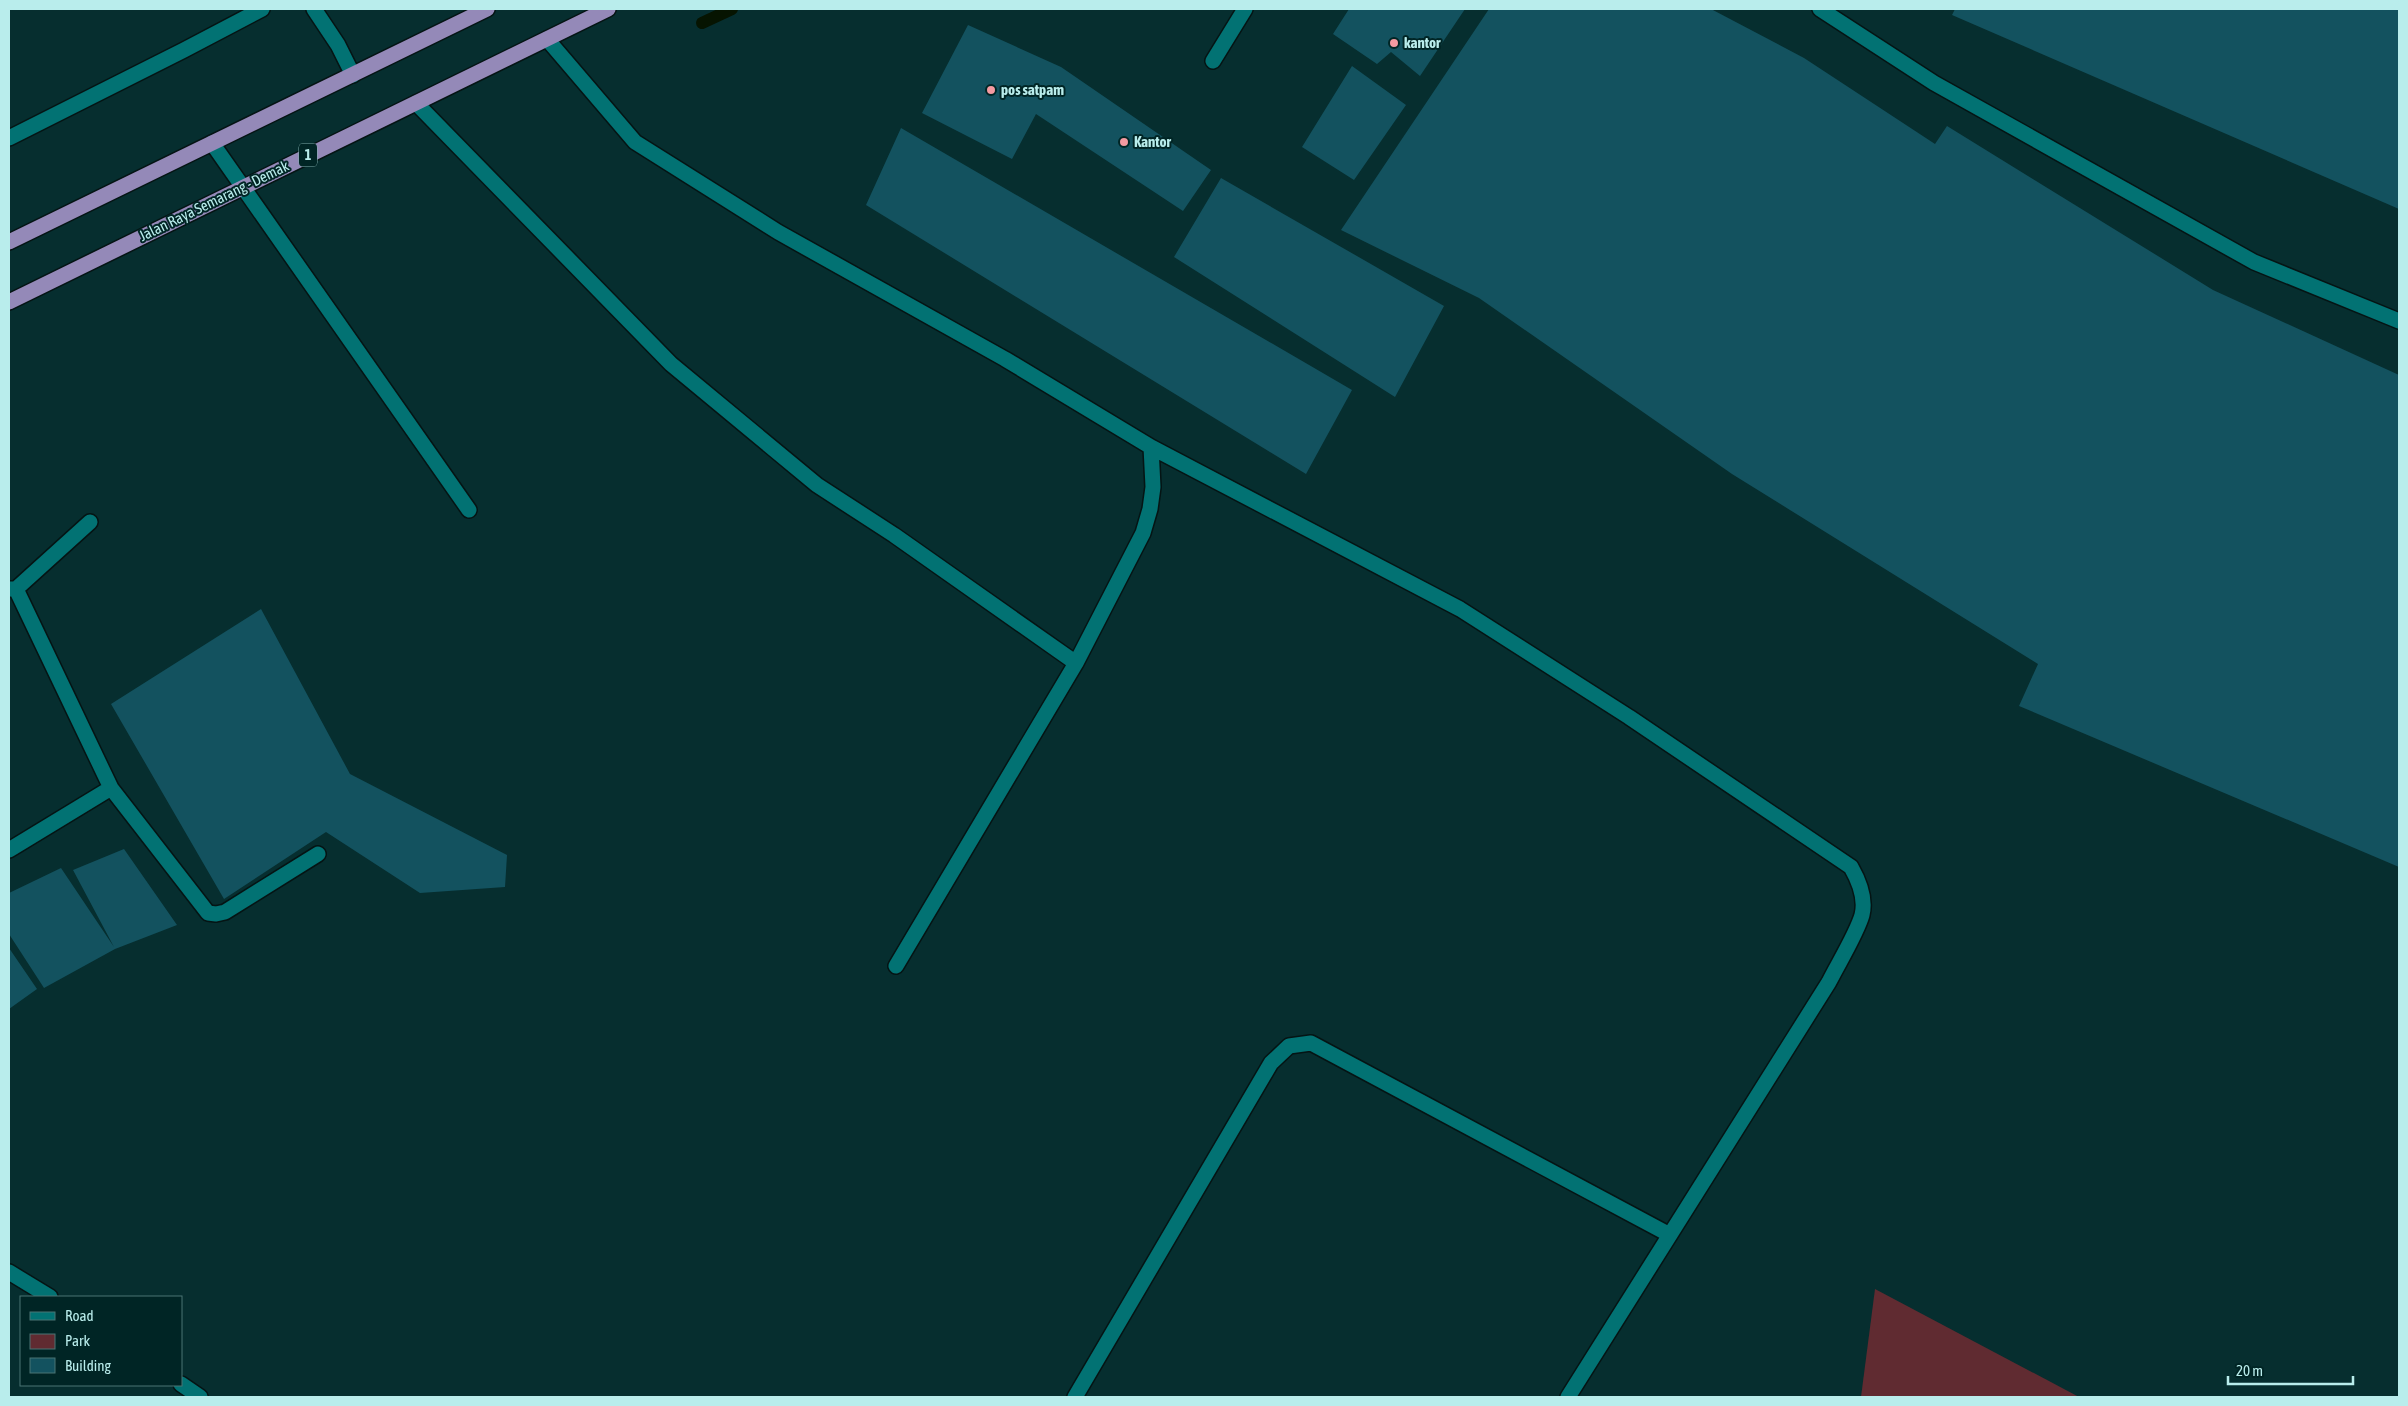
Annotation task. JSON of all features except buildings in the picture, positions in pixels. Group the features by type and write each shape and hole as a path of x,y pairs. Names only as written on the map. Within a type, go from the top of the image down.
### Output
{"highway":[{"path":"9,242 487,9"},
{"name":"Jalan Raya Semarang - Demak","path":"9,302 608,9"}],"street":[{"path":"9,138 262,9"},
{"path":"314,9 338,45 353,75"},
{"path":"1213,61 1245,9"},
{"path":"1820,9 1934,83 2254,262 2399,321"},
{"path":"547,39 635,142 778,232 1005,359 1151,448 1460,609 1629,717 1851,867 1860,886 1862,915 1829,982 1568,1397"},
{"path":"416,102 672,364 817,485 894,535 1076,662"},
{"path":"212,143 470,510"},
{"path":"896,966 1076,662 1143,533 1154,487 1151,448"},
{"path":"90,522 12,589 111,788 208,913 225,912 318,854"},
{"path":"9,850 111,788"},
{"path":"1075,1397 1271,1063 1289,1046 1311,1043 1670,1235"},
{"path":"9,1272 48,1296"},
{"path":"182,1385 200,1397"}],"green space":[{"path":"1875,1289 2079,1397 1861,1397"}],"waterway":[{"path":"702,23 732,9"}],"place":[{"name":"kantor","path":"1394,43"},
{"name":"pos satpam","path":"991,90"},
{"name":"Kantor","path":"1124,142"}]}
